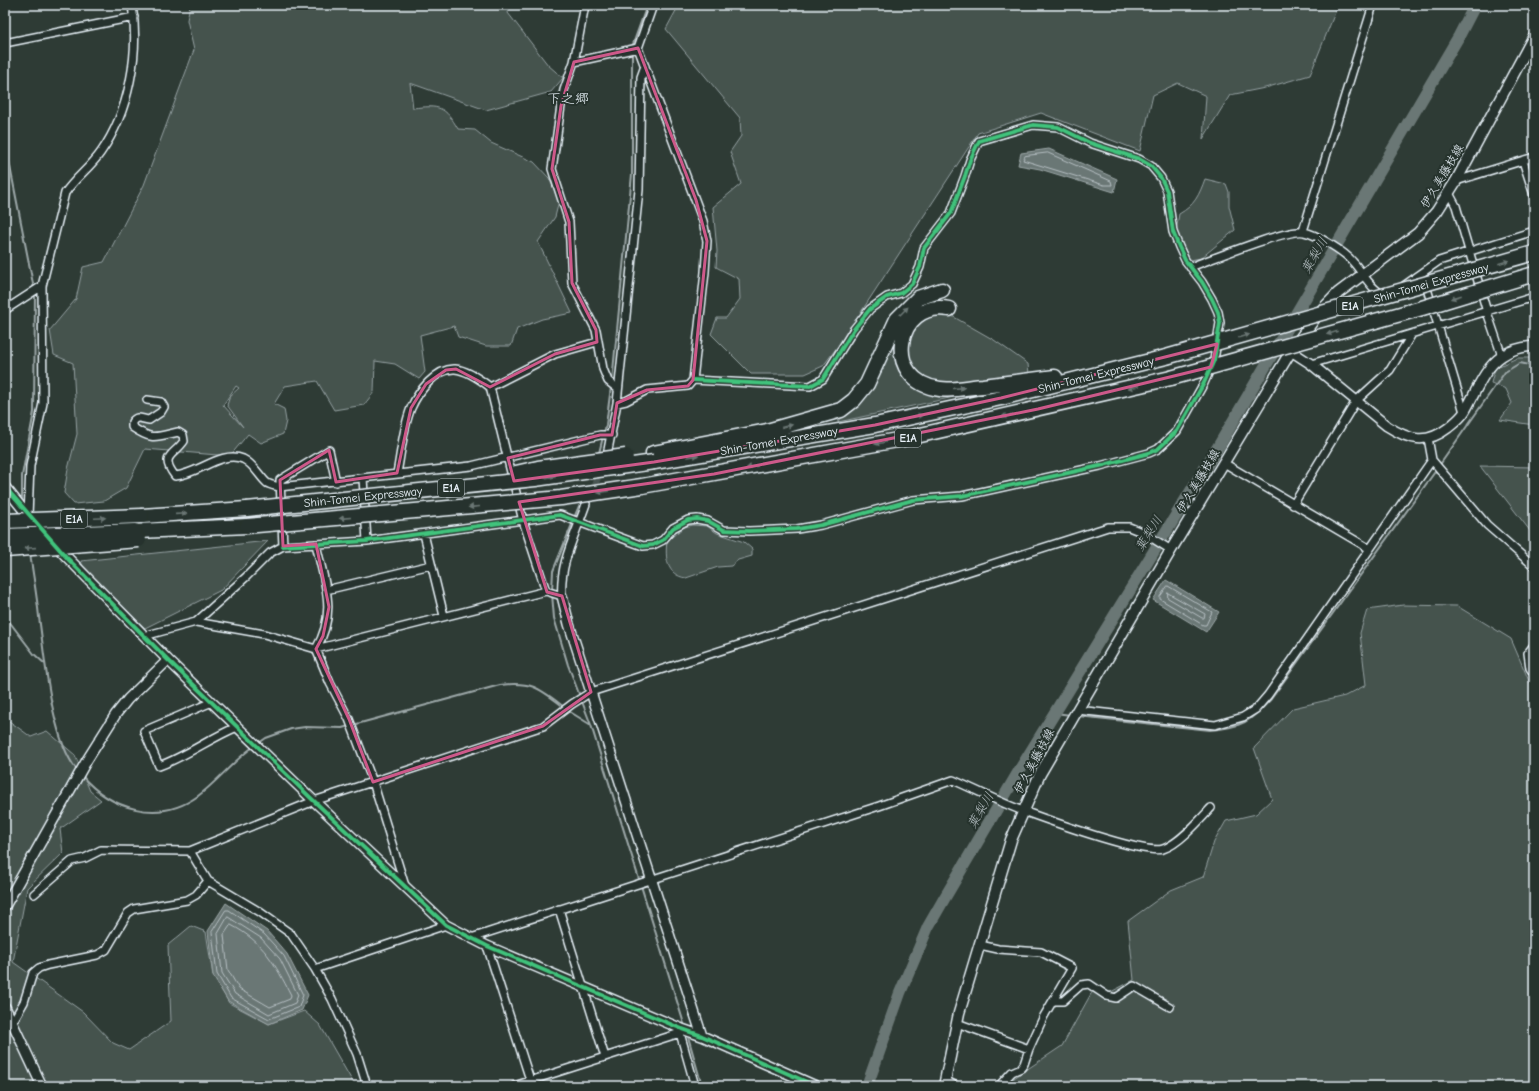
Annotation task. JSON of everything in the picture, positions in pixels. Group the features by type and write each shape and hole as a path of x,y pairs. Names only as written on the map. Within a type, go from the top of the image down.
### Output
{"highway":[{"name":"Shin-Tomei Expressway","path":"5,521 142,516 247,509 438,490 535,479 653,458 875,425 1001,398 1166,357 1231,340 1534,253"},
{"name":"Shin-Tomei Expressway","path":"5,536 139,535 191,528 247,526 554,499 642,486 903,438 1172,378 1414,310 1534,274"},
{"path":"653,458 767,431 842,410 854,400 867,384 897,319 918,298 942,290"},
{"path":"949,309 938,307 920,314 906,327 902,349 904,366 913,377 924,384 940,389 962,388 1107,371"},
{"path":"5,550 139,535"}],"main road":[{"name":"伊久美藤枝線","path":"944,1083 957,1023 1019,809 1171,550 1292,351 1318,314 1338,293 1418,234 1437,211 1456,181 1534,36"}],"street":[{"path":"28,516 30,466 43,403 41,288 65,193 101,152 114,131 123,106 132,66 135,39 132,5"},
{"path":"585,5 574,62 564,90 552,168 569,222 572,283 596,330 603,369 608,381 618,389"},
{"path":"617,403 626,401 647,390 688,386 693,380 707,241 703,221 696,200 638,48 653,5"},
{"path":"1303,232 1373,5"},
{"path":"5,43 134,16"},
{"path":"574,62 638,48"},
{"path":"608,455 617,403 639,190 641,77 644,66"},
{"path":"196,622 246,578 270,553 283,546 367,541 560,515 643,546 653,545 663,540 673,528 688,520 697,519 708,521 724,530 749,531 797,529 821,525 914,500 962,496 1149,453 1158,449 1177,431 1204,383 1214,360 1220,323 1218,312 1202,282 1185,260 1173,232 1167,191 1161,178 1151,166 1139,159 1090,143 1058,127 1033,125 979,141 970,160 951,213 924,248 920,267 915,279 902,293 887,297 870,309 854,329 823,379 810,386 693,380"},
{"path":"1456,181 1534,157"},
{"path":"1523,161 1534,195"},
{"path":"1449,193 1456,206 1468,251 1502,356"},
{"path":"1190,267 1286,234 1303,232 1321,240 1350,257 1378,293 1385,294 1401,288 1439,261 1534,231"},
{"path":"1422,272 1464,412"},
{"path":"5,310 41,288"},
{"path":"1311,364 1534,297"},
{"path":"1293,504 1356,400 1390,370 1412,334"},
{"path":"490,387 555,354 597,342"},
{"path":"1292,351 1311,364 1387,426 1400,434 1415,439 1428,438 1443,432 1464,412 1484,376 1502,356 1518,347 1534,346"},
{"path":"397,474 412,408 426,384 446,370 456,369 480,379 490,387 523,520 546,591"},
{"path":"148,400 161,402 164,407 161,412 149,420 139,417 135,418 132,422 132,427 146,436 153,437 178,432 183,435 184,441 170,454 168,460 169,468 175,476 184,476 218,460 238,458 246,460 256,469 268,484 279,487 336,482 471,466 600,434 612,435"},
{"path":"1428,438 1432,460 1487,524 1534,566"},
{"path":"283,546 279,487 280,480 329,450 336,482"},
{"path":"1077,710 1215,725 1243,717 1256,709 1268,695 1432,460"},
{"path":"1224,463 1370,549"},
{"path":"363,478 367,541"},
{"path":"5,486 28,516 68,559 168,660 406,889 446,925 487,946 584,987 681,1031 702,1036 816,1086"},
{"path":"586,504 563,569 561,583 562,596 568,624 702,1036"},
{"path":"34,894 72,861 85,858 100,850 190,851 314,801 543,726 591,692 1108,527 1129,527 1144,533 1171,550"},
{"path":"424,534 444,616"},
{"path":"316,544 329,606 324,636 316,649"},
{"path":"326,590 432,565"},
{"path":"144,636 196,622 264,634 316,649 546,591 562,596"},
{"path":"1534,645 1528,653 1530,668 1534,674"},
{"path":"316,649 330,683 349,719 373,782 406,889"},
{"path":"5,906 77,779 116,714 128,699 168,660"},
{"path":"212,702 144,731 159,766 179,758 217,735 237,727"},
{"path":"471,938 879,806 953,780 1019,809 1119,843 1162,850 1179,839 1211,808"},
{"path":"190,851 208,881 260,912 291,934 315,969 332,999 357,1054 367,1086"},
{"path":"12,1023 24,1002 30,979 39,968 97,955 106,950 128,913 134,909 187,900 196,895 208,881"},
{"path":"559,909 605,1057"},
{"path":"315,969 446,925"},
{"path":"980,945 998,949 1041,952 1072,968 1053,1000 1021,1068 1012,1072 999,1086"},
{"path":"487,946 531,1083"},
{"path":"1053,1000 1063,1001 1081,985 1089,984 1107,996 1116,998 1134,986 1170,1007"},
{"path":"5,1007 42,1086"},
{"path":"957,1023 1029,1049"},
{"path":"514,1086 531,1083 681,1031"},
{"path":"681,1031 695,1086"},
{"path":"944,1083 956,1086"}],"highlighted area":[{"path":"638,48 696,200 707,241 693,380 688,386 647,390 617,403 612,435 600,435 508,458 514,481 654,462 875,425 1001,398 1217,344 1211,367 1038,409 714,474 519,502 547,592 562,596 591,692 543,726 373,782 349,719 316,649 323,636 329,607 316,544 283,546 280,480 329,450 336,482 397,473 411,408 426,384 446,370 456,369 490,387 555,354 597,342 596,330 572,283 569,222 552,169 561,106 574,62"}],"shaded area":[{"path":"190,5 510,5 508,13 548,65 563,78 551,92 486,110 410,83 413,108 435,107 445,111 458,129 475,130 491,143 534,162 549,178 559,201 555,217 538,242 572,313 542,319 517,329 511,346 486,346 458,337 454,326 420,335 425,372 419,379 395,364 375,361 374,392 364,405 334,410 317,381 285,386 274,404 284,409 286,421 283,434 261,443 248,434 230,456 145,449 126,488 104,501 74,504 64,493 68,469 77,434 73,363 54,355 50,330 76,299 83,267 104,262 144,185 194,50 187,20","holes":["236,386 239,388 230,396 227,405 243,427 223,405"]},
{"path":"679,5 732,7 734,5 1338,5 1310,75 1265,88 1230,95 1203,139 1206,96 1178,83 1153,95 1140,151 1041,113 978,133 844,338 823,366 805,374 751,374 711,334 717,318 726,318 740,299 739,279 716,267 717,251 713,207 741,184 730,152 741,136 740,118 666,29"},
{"path":"1205,179 1226,184 1229,192 1229,206 1235,230 1201,258 1190,260 1176,231 1179,214 1189,207 1196,199"},
{"path":"945,312 994,340 1028,364 1029,374 980,382 954,384 934,382 927,378 909,360 910,330 923,318"},
{"path":"896,333 896,364 906,379 927,393 959,394 959,396 838,422 837,418"},
{"path":"1517,358 1534,358 1534,425 1500,420 1512,403 1506,389 1491,383 1495,368"},
{"path":"1480,466 1534,467 1534,536"},
{"path":"692,525 707,526 717,533 744,542 752,549 752,556 738,560 731,566 718,567 686,578 679,576 674,573 668,564 666,553 667,541 684,527"},
{"path":"268,541 221,590 145,628 84,569 81,561"},
{"path":"1403,605 1457,606 1511,639 1534,689 1534,1086 1009,1086 1014,1078 1062,1046 1092,992 1103,996 1134,980 1128,921 1171,890 1203,877 1214,842 1226,821 1256,814 1272,799 1254,748 1293,708 1345,696 1366,685 1360,633 1367,610"},
{"path":"5,718 31,737 47,731 75,755 90,791 101,800 60,829 63,853 27,888 13,962 83,1012 113,1043 129,1050 171,1021 168,945 191,926 206,932 213,976 229,1003 269,1024 304,1011 320,1025 355,1086 5,1086"}],"water":[{"path":"1049,149 1117,179 1114,192 1040,169 1018,165 1021,153"},
{"path":"1166,580 1219,612 1206,632 1153,600"},
{"path":"226,903 267,931 287,954 308,995 302,1010 269,1024 228,1001 213,976 208,931"}],"waterway":[{"path":"5,21 10,5"},
{"path":"632,47 647,5"},
{"name":"葉梨川","path":"867,1086 900,993 928,927 1022,766 1218,447 1459,36 1475,5"},
{"path":"612,382 632,174 632,52"},
{"path":"5,141 34,289"},
{"path":"22,502 22,476 34,412 35,293"},
{"path":"1439,466 1505,372 1520,363 1534,366"},
{"path":"599,453 606,425 611,387"},
{"path":"1078,716 1210,730 1238,725 1251,718 1271,699 1437,469"},
{"path":"574,518 579,506"},
{"path":"552,590 553,571 573,522"},
{"path":"30,553 50,697 61,739 68,756 77,770"},
{"path":"552,594 554,618 568,665 591,725 685,1027"},
{"path":"5,616 34,654 45,664"},
{"path":"259,743 266,738 291,729 305,727 342,728 500,685 520,684 535,687 564,707"},
{"path":"567,710 591,725"},
{"path":"1055,713 1071,715"},
{"path":"81,775 106,797 121,804 136,809 152,811 167,809 183,805 198,796 253,747"},
{"path":"687,1033 702,1086"}],"tunnel":[{"path":"591,494 601,469"}],"cycle path":[{"path":"283,546 367,541 560,515 643,546 653,545 663,540 673,528 688,520 697,519 708,521 724,530 749,531 797,529 821,525 913,500 962,496 1100,466 1149,453 1158,449 1177,431 1204,383 1214,360 1220,323 1218,312 1212,299 1202,282 1185,260 1179,247 1173,232 1167,191 1161,178 1151,166 1139,159 1090,143 1058,127 1033,125 979,141 970,160 951,213 924,248 920,267 912,284 901,293 887,297 870,309 854,329 823,379 810,386 693,380"},
{"path":"5,487 68,559 168,660 314,801 446,925 487,946 682,1029 702,1036 816,1086"}],"district":[{"name":"下之郷","path":"568,98"}]}
